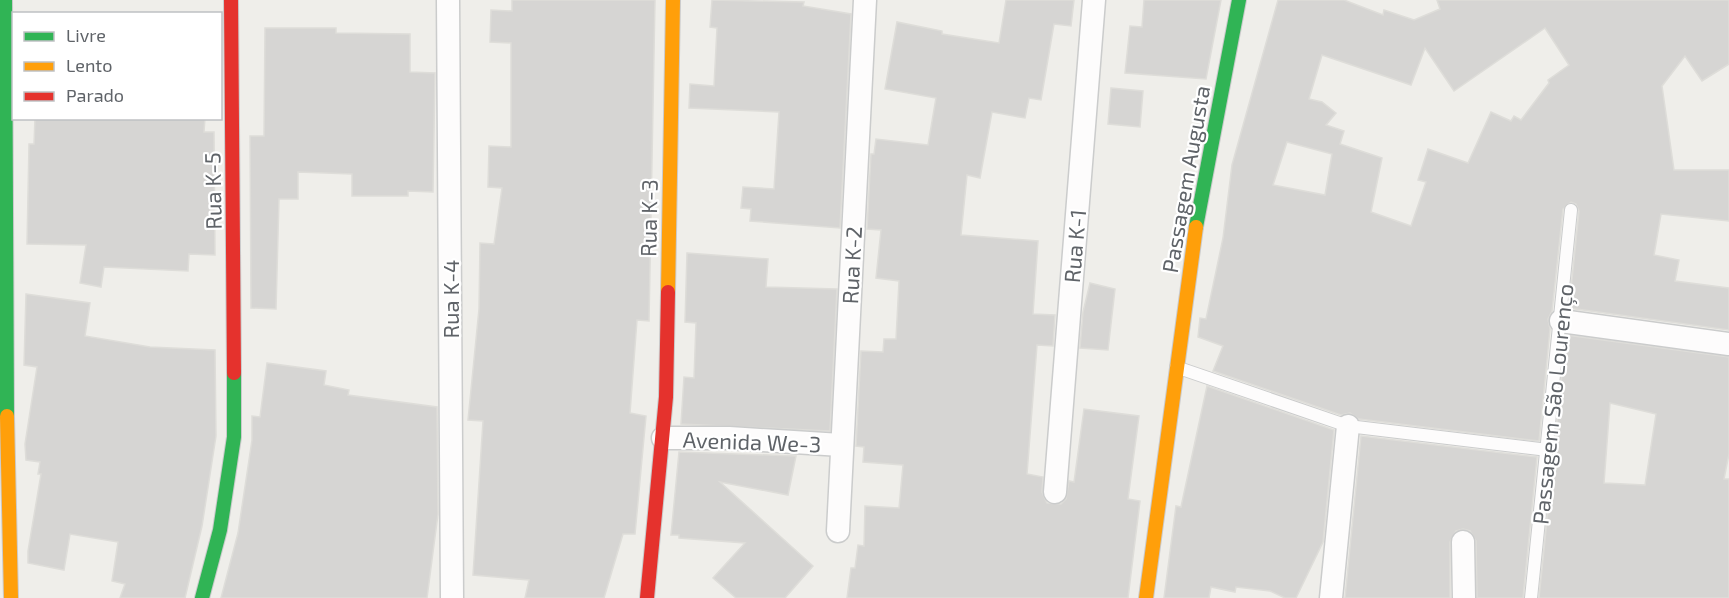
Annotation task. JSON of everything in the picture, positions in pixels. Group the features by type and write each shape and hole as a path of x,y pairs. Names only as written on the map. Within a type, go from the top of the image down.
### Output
{"street":[{"path":"5,0 2,341 11,598"},
{"name":"Rua K-5","path":"202,598 220,530 234,437 231,0"},
{"name":"Rua K-4","path":"448,0 452,598"},
{"name":"Rua K-3","path":"647,598 666,385 673,0"},
{"name":"Rua K-2","path":"838,531 865,0"},
{"name":"Rua K-1","path":"1055,492 1094,0"},
{"name":"Passagem Augusta","path":"1146,598 1189,264 1239,0"},
{"path":"1561,321 1729,344"},
{"path":"1331,598 1348,426"},
{"name":"Avenida We-3","path":"663,438 729,438 841,445"},
{"path":"1463,542 1464,598"}],"lane":[{"name":"Passagem São Lourenço","path":"1531,598 1571,210"},
{"path":"1176,367 1348,426 1548,450"}],"building":[{"path":"512,0 655,0 649,321 637,320 630,413 646,416 635,534 623,534 604,598 525,598 529,580 473,575 483,421 468,420 479,309 480,243 494,244 502,188 488,187 489,146 511,147 511,43 490,42 491,10 512,11"},
{"path":"712,0 804,2 803,6 851,14 840,228 750,221 751,209 741,208 743,187 774,189 779,112 689,108 690,84 714,86 717,28 710,27"},
{"path":"1006,0 1074,0 1071,26 1054,24 1041,100 1029,98 1025,118 992,112 980,178 967,175 961,235 1038,241 1033,314 1055,315 1053,346 1037,345 1027,474 1043,477 1042,492 1047,503 1061,504 1066,499 1069,481 1074,482 1084,409 1139,416 1128,499 1140,501 1128,598 847,598 851,568 855,568 858,545 864,546 865,506 899,508 903,465 863,462 864,447 856,446 861,351 883,352 884,339 896,339 899,281 876,278 881,230 867,229 871,154 874,154 876,139 928,145 936,98 885,89 897,22 942,31 942,34 999,43"},
{"path":"1144,0 1221,0 1206,79 1125,73 1130,26 1142,27"},
{"path":"1278,0 1344,0 1383,15 1384,10 1414,20 1440,9 1437,0 1729,0 1729,64 1702,81 1685,56 1662,86 1674,170 1729,170 1729,221 1661,214 1654,255 1679,260 1675,281 1729,288 1729,330 1569,308 1579,211 1576,204 1571,202 1563,209 1552,311 1548,319 1550,329 1539,441 1359,419 1350,413 1341,415 1213,371 1223,346 1198,337 1200,318 1206,319 1223,238 1232,165","holes":["1545,28 1569,65 1548,80 1549,83 1521,120 1514,116 1511,121 1491,112 1468,163 1428,149 1418,180 1426,182 1411,226 1371,212 1382,158 1340,144 1344,131 1326,125 1336,113 1322,102 1309,99 1322,55 1411,85 1425,48 1454,91","1287,142 1332,154 1325,195 1273,185"]},
{"path":"265,28 336,28 336,33 410,34 410,72 435,73 433,192 408,191 408,196 352,196 352,174 298,172 298,199 279,199 276,309 251,308 250,136 264,136"},
{"path":"1111,88 1143,91 1140,127 1108,124"},
{"path":"35,120 205,120 204,132 214,132 215,255 189,254 188,271 104,267 101,287 80,283 86,245 27,244 29,144 34,144"},
{"path":"687,253 768,259 766,287 837,289 830,431 681,424 684,377 694,378 696,323 685,322"},
{"path":"1090,283 1115,289 1108,350 1080,348 1083,312"},
{"path":"26,294 90,303 85,336 150,347 215,350 216,436 202,526 185,598 120,598 125,584 112,581 118,542 70,534 64,570 28,563 41,474 38,474 40,462 26,460 25,444 37,367 24,365"},
{"path":"1566,335 1729,357 1729,454 1724,479 1729,479 1729,598 1539,598","holes":["1610,403 1656,414 1645,485 1604,483"]},
{"path":"267,363 326,371 324,385 349,390 348,395 437,407 438,514 427,598 221,598 238,533 252,440 252,416 260,417"},
{"path":"1207,386 1334,430 1323,542 1296,598 1285,598 1270,591 1236,587 1235,592 1211,587 1209,598 1164,598 1176,506 1181,507"},
{"path":"1361,436 1537,457 1523,598 1477,598 1476,541 1470,531 1463,529 1456,531 1450,542 1450,598 1345,598"},
{"path":"679,452 796,456 788,495 720,482 813,566 785,598 736,598 713,578 745,543 679,538 679,535 671,535"}],"traffic: fast":[{"path":"5,0 7,416"},
{"path":"1196,227 1239,0"},
{"path":"202,598 220,530 234,437 234,373"}],"traffic: slow":[{"path":"668,292 673,0"},
{"path":"1146,598 1196,227"},
{"path":"7,416 11,598"}],"traffic: jam":[{"path":"231,0 234,373"},
{"path":"647,598 666,397 668,292"}]}
